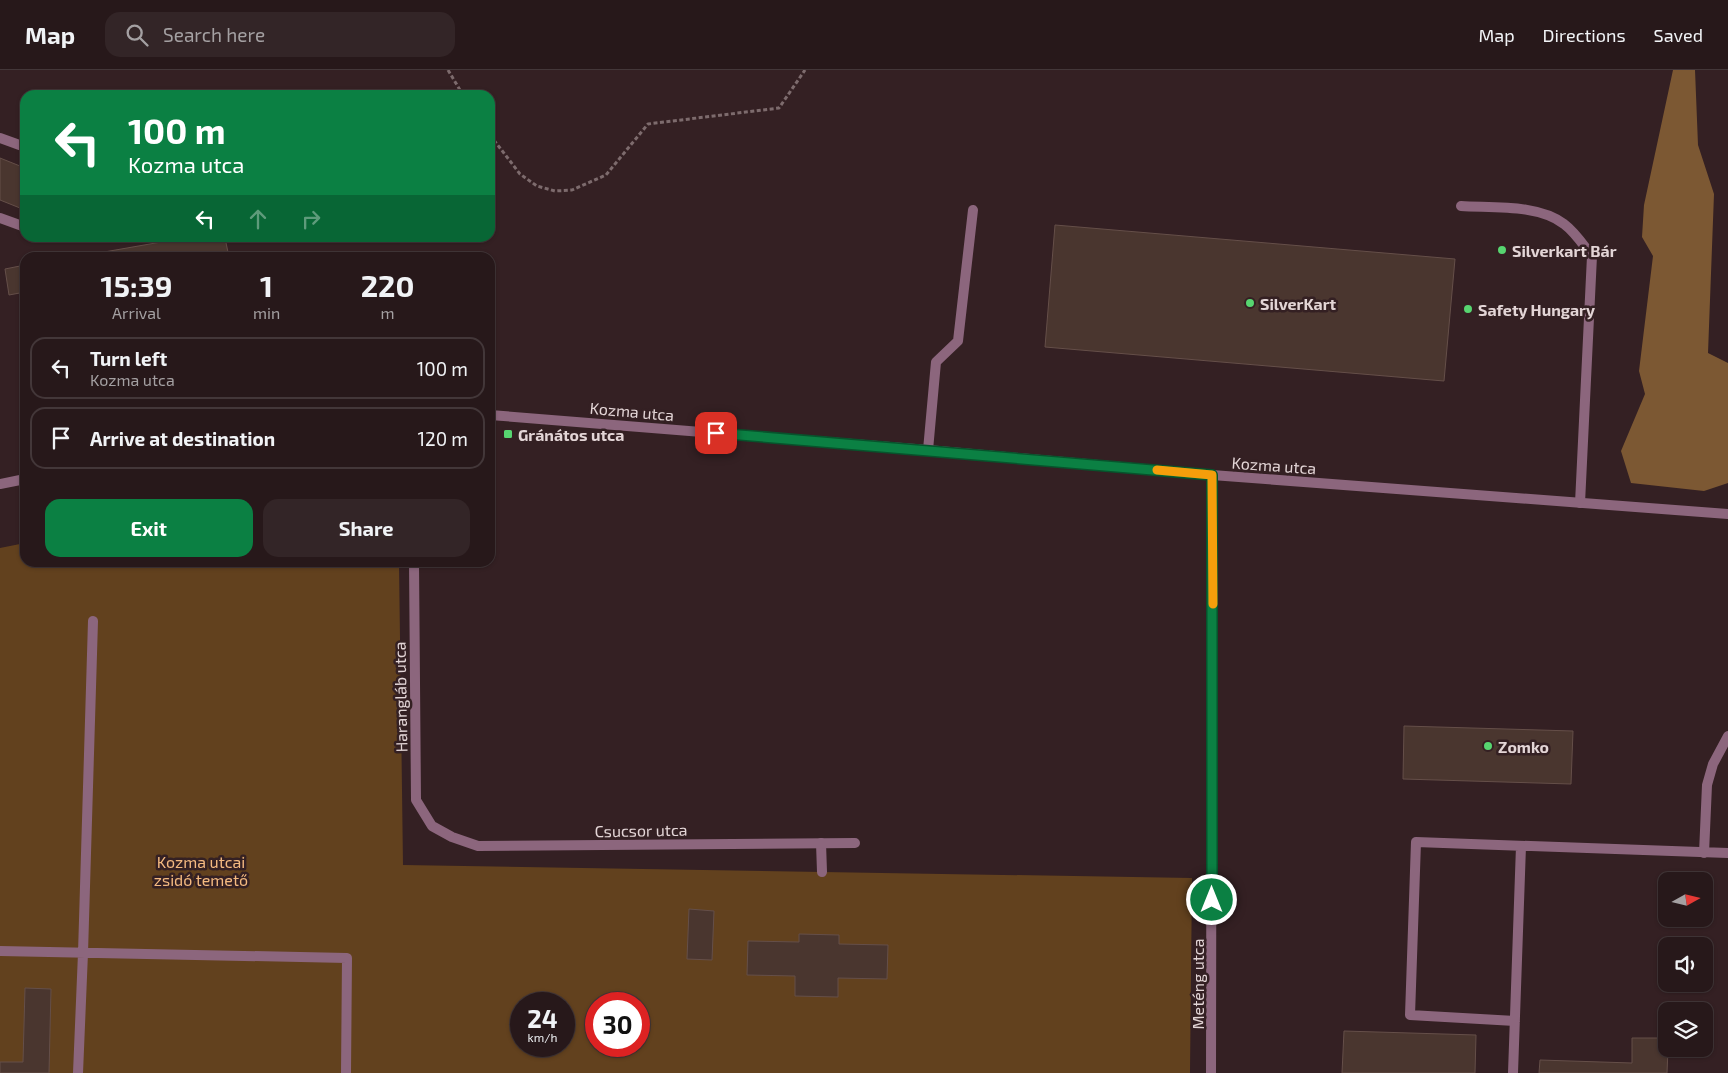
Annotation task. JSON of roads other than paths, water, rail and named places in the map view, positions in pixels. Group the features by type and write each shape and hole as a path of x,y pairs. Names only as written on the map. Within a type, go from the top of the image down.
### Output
{"street":[{"path":"0,138 20,145"},
{"path":"1461,206 1531,210 1553,217 1565,225 1592,256 1580,503"},
{"path":"928,450 936,362 958,341 973,210"},
{"path":"0,218 20,225"},
{"name":"Kozma utca","path":"495,415 1212,475 1728,514"},
{"name":"Meténg utca","path":"1212,475 1212,1073"},
{"path":"0,484 20,480"},
{"name":"Harangláb utca","path":"414,567 416,800 432,826"},
{"path":"78,1073 93,622"},
{"path":"1704,852 1707,785 1713,764 1728,736"},
{"name":"Csucsor utca","path":"432,826 452,837 478,846 855,843"},
{"path":"1514,1021 1410,1015 1416,842 1728,853"},
{"path":"821,843 822,872"},
{"path":"1513,1073 1521,846"},
{"path":"0,952 346,958 346,1073"}],"place":[{"name":"Silverkart Bár","path":"1502,250"},
{"name":"SilverKart","path":"1250,303"},
{"name":"Safety Hungary","path":"1468,309"},
{"name":"Gránátos utca","path":"508,434"},
{"name":"Zomko","path":"1488,746"}],"park label":[{"name":"Kozma utcai zsidó temető","path":"201,870"}]}
